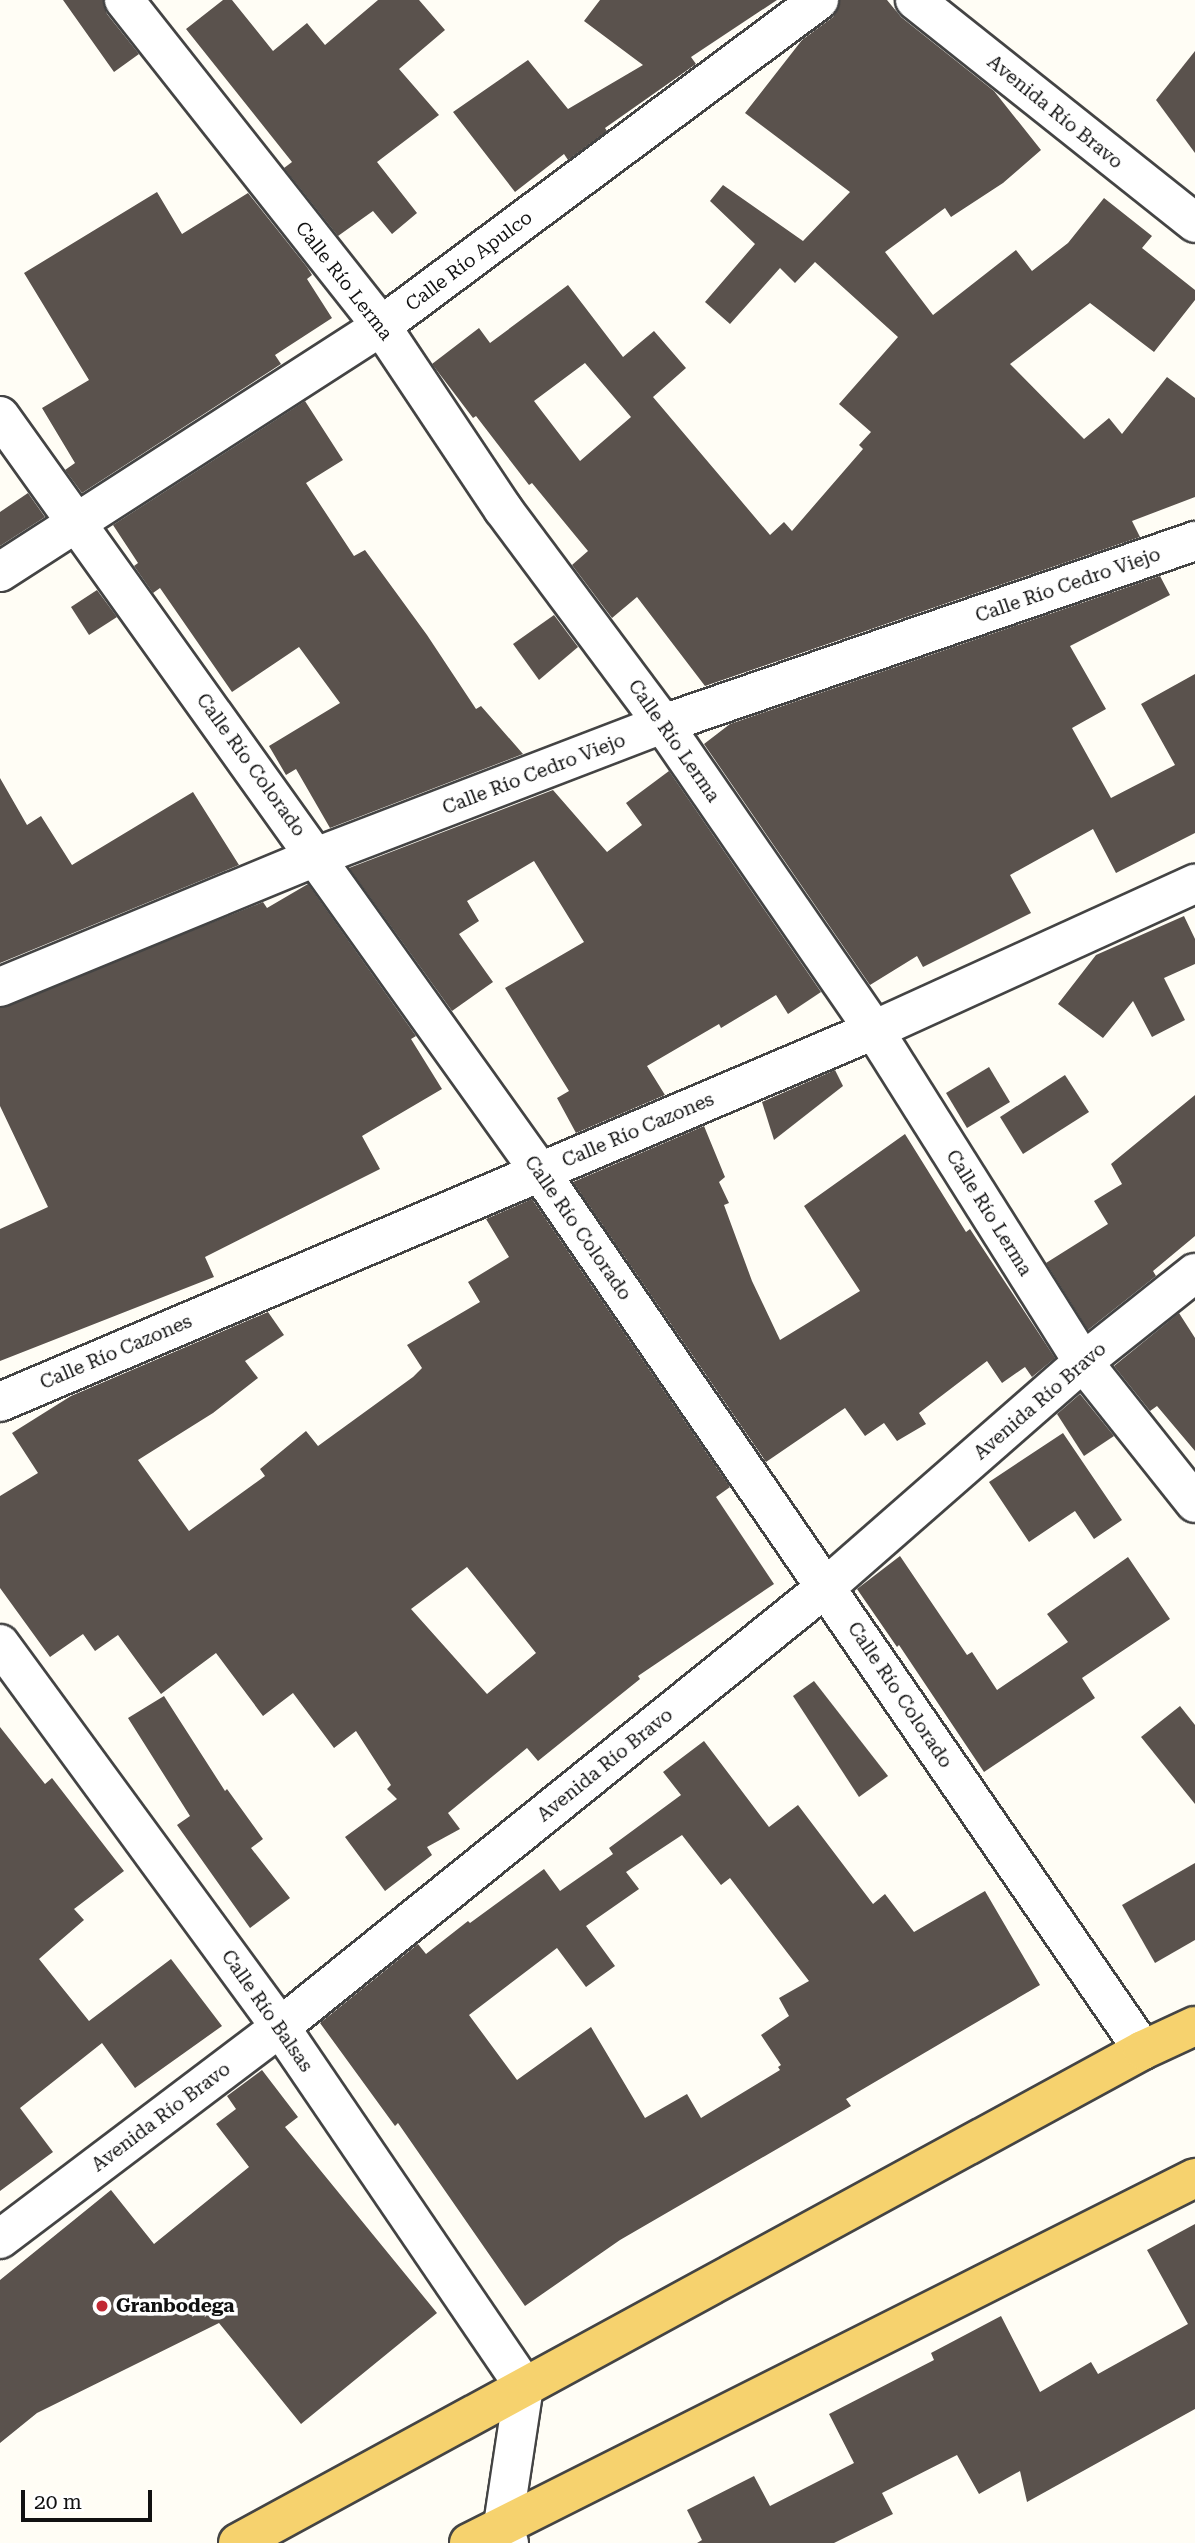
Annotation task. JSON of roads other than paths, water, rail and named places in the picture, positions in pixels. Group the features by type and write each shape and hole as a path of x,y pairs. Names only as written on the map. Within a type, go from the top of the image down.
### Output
{"main road":[{"path":"238,2543 1143,2050 1195,2026"},
{"path":"469,2543 506,2534 1195,2178"}],"street":[{"name":"Calle Río Lerma","path":"124,0 381,326 502,509 663,724 874,1030 1083,1362 1195,1503"},
{"name":"Calle Río Apulco","path":"0,572 74,521 381,326 819,0"},
{"name":"Avenida Río Bravo","path":"915,0 1195,223"},
{"name":"Calle Río Colorado","path":"0,416 540,1172 1143,2050"},
{"name":"Calle Río Cedro Viejo","path":"0,988 316,857 663,724 1195,541"},
{"name":"Calle Río Cazones","path":"0,1402 874,1030 1195,884"},
{"name":"Avenida Río Bravo","path":"0,2239 279,2027 826,1587 1083,1362 1195,1273"},
{"name":"Calle Río Balsas","path":"0,1644 279,2027 524,2386"},
{"path":"506,2534 524,2386"}],"place":[{"name":"Granbodega","path":"102,2306"}]}
